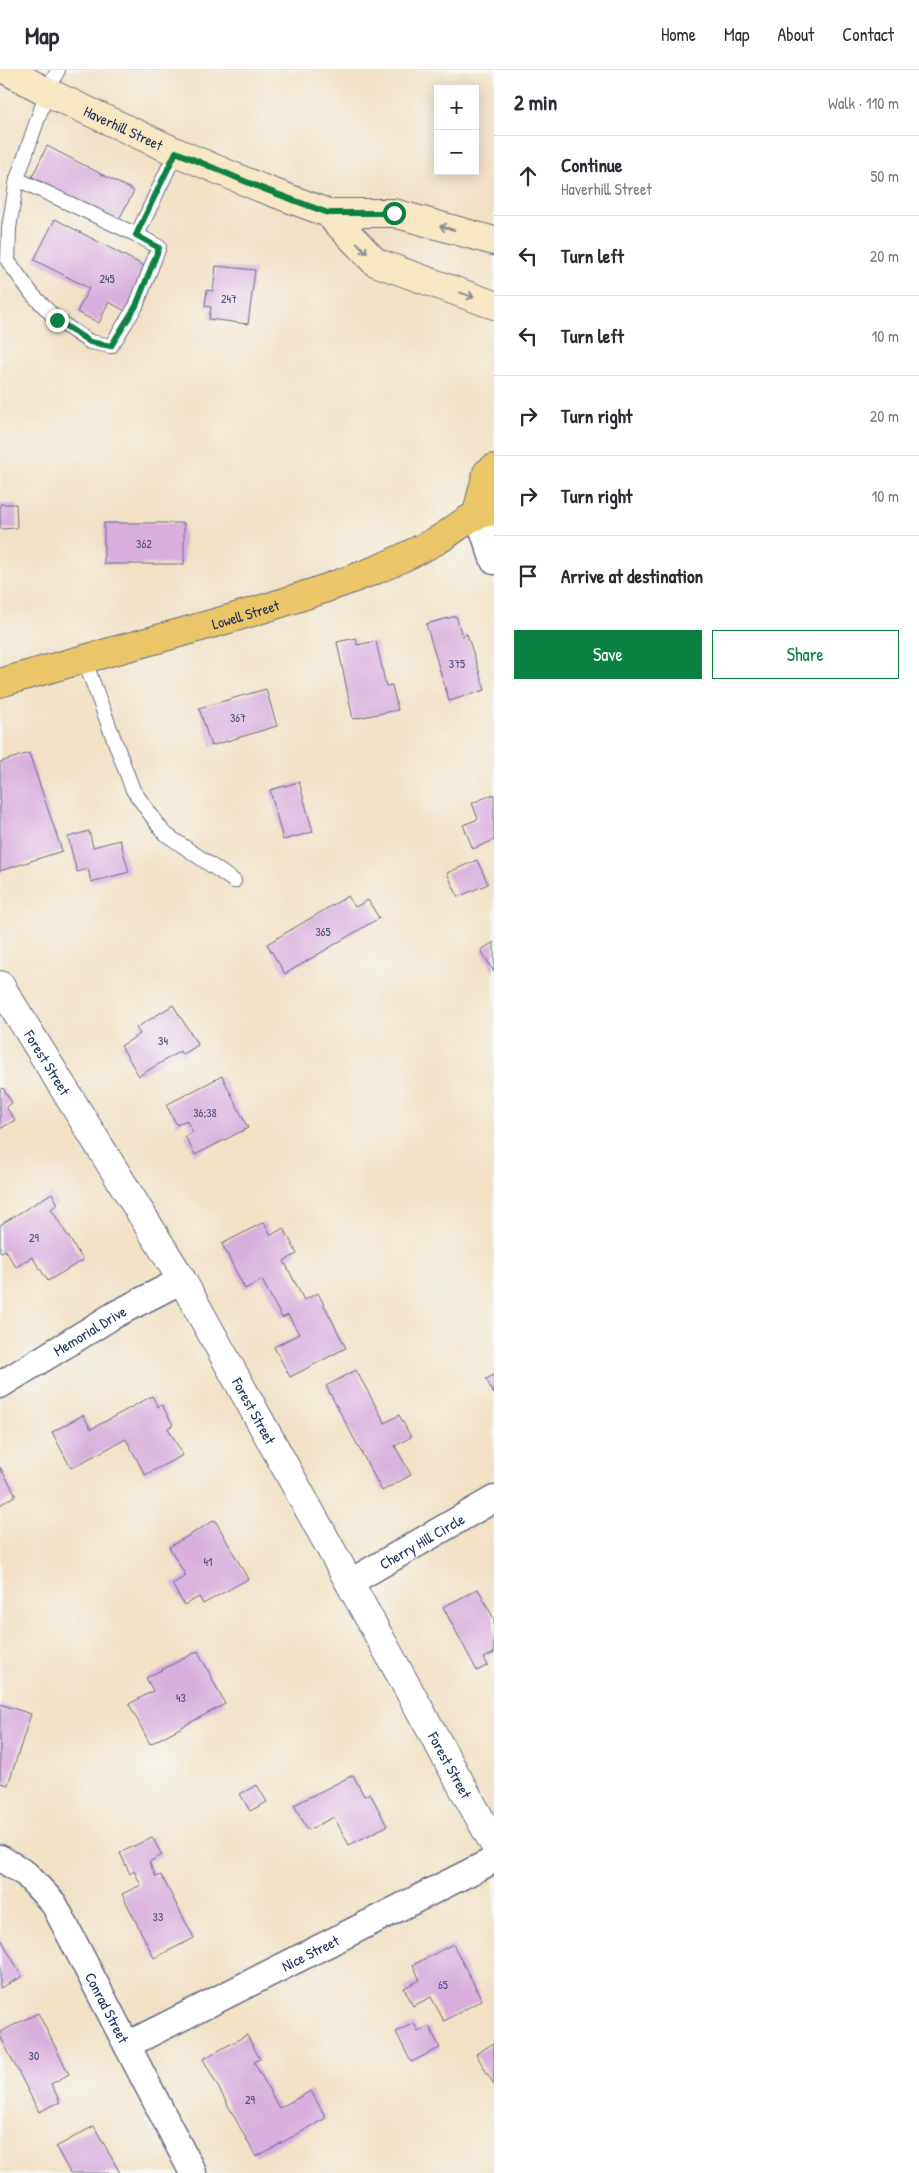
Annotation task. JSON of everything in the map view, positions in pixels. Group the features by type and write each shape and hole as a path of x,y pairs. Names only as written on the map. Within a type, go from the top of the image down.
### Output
{"main road":[{"name":"Haverhill Street","path":"6,70 53,81 176,152 261,188 328,213 394,213 494,241"},
{"name":"Haverhill Street","path":"328,213 375,262 494,305"},
{"path":"486,512 487,473 494,468"},
{"name":"Lowell Street","path":"0,683 187,631 300,597 374,570 438,539 486,512"}],"street":[{"path":"486,512 494,561"},
{"name":"Forest Street","path":"0,985 182,1280 494,1844"},
{"name":"Memorial Drive","path":"0,1385 116,1314 182,1280"},
{"name":"Cherry Hill Circle","path":"349,1583 494,1499"},
{"name":"Conrad Street","path":"0,1858 26,1874 54,1904 193,2173"},
{"name":"Nice Street","path":"127,2046 494,1860"}],"lane":[{"path":"17,179 136,235 159,248 136,306 111,346 90,342 57,320 32,294 8,261 9,228 17,179 53,81"},
{"path":"136,235 176,152"},
{"path":"84,659 132,790 164,833 234,881"}],"building":[{"path":"47,146 134,191 118,221 32,177"},
{"path":"55,219 150,269 127,312 109,302 99,323 77,312 89,288 34,260"},
{"path":"216,266 255,270 248,324 209,319 211,307 205,306 207,290 213,291"},
{"path":"0,504 16,504 17,528 0,529"},
{"path":"104,523 184,523 184,564 104,564"},
{"path":"456,616 462,636 467,634 485,690 449,701 426,624"},
{"path":"356,638 357,645 376,641 386,686 392,685 398,710 353,719 337,642"},
{"path":"266,689 277,726 211,746 199,708"},
{"path":"29,753 62,851 0,871 0,762"},
{"path":"299,782 313,832 283,840 270,790"},
{"path":"494,794 494,840 473,849 463,825 478,819 472,803"},
{"path":"89,831 93,847 120,840 129,872 91,882 88,869 77,872 68,837"},
{"path":"477,860 488,884 458,897 447,873"},
{"path":"348,896 355,907 368,900 379,918 285,974 267,944"},
{"path":"494,942 494,972 481,950"},
{"path":"173,1005 198,1045 182,1055 180,1051 139,1076 121,1046 140,1034 136,1028"},
{"path":"222,1076 248,1128 195,1155 185,1136 193,1132 186,1120 177,1125 166,1105"},
{"path":"3,1088 12,1103 6,1107 15,1120 0,1129 0,1091"},
{"path":"52,1193 58,1204 51,1209 83,1260 48,1281 32,1257 16,1267 5,1250 0,1253 0,1225"},
{"path":"264,1222 271,1235 284,1228 297,1254 284,1261 304,1300 318,1293 346,1348 290,1377 274,1347 299,1334 288,1315 282,1318 262,1280 245,1289 222,1244"},
{"path":"356,1370 385,1423 399,1415 411,1437 395,1446 411,1475 382,1491 326,1386"},
{"path":"494,1375 494,1394 486,1379"},
{"path":"152,1396 158,1407 162,1405 173,1425 168,1428 183,1455 145,1475 126,1439 71,1468 52,1432 83,1415 91,1429"},
{"path":"0,1467 16,1495 0,1505"},
{"path":"215,1520 248,1579 203,1604 199,1597 184,1605 172,1584 186,1576 169,1547"},
{"path":"478,1589 494,1619 494,1653 484,1658 488,1665 477,1671 443,1607"},
{"path":"198,1651 225,1704 150,1744 129,1704 153,1691 146,1678"},
{"path":"0,1704 31,1714 8,1785 0,1783"},
{"path":"353,1775 364,1796 370,1793 387,1826 349,1845 334,1817 308,1830 294,1805"},
{"path":"257,1785 267,1802 250,1811 240,1794"},
{"path":"152,1837 162,1855 149,1862 156,1877 161,1875 194,1938 154,1958 122,1894 141,1885 134,1871 130,1874 120,1853"},
{"path":"0,1937 22,1977 0,1988"},
{"path":"453,1944 482,2000 444,2021 431,1997 413,2006 404,1988 420,1980 413,1965"},
{"path":"38,2013 69,2074 51,2084 60,2102 39,2112 0,2036 0,2032"},
{"path":"414,2023 418,2031 429,2026 440,2048 411,2062 396,2032"},
{"path":"247,2035 260,2059 254,2062 279,2108 311,2091 326,2118 256,2157 203,2059"},
{"path":"494,2043 494,2085 476,2054"},
{"path":"94,2126 120,2173 70,2173 56,2147"}],"route":[{"path":"57,320 90,342 111,346 136,306 159,248 136,235 176,152 261,188 328,213 394,213"}]}
